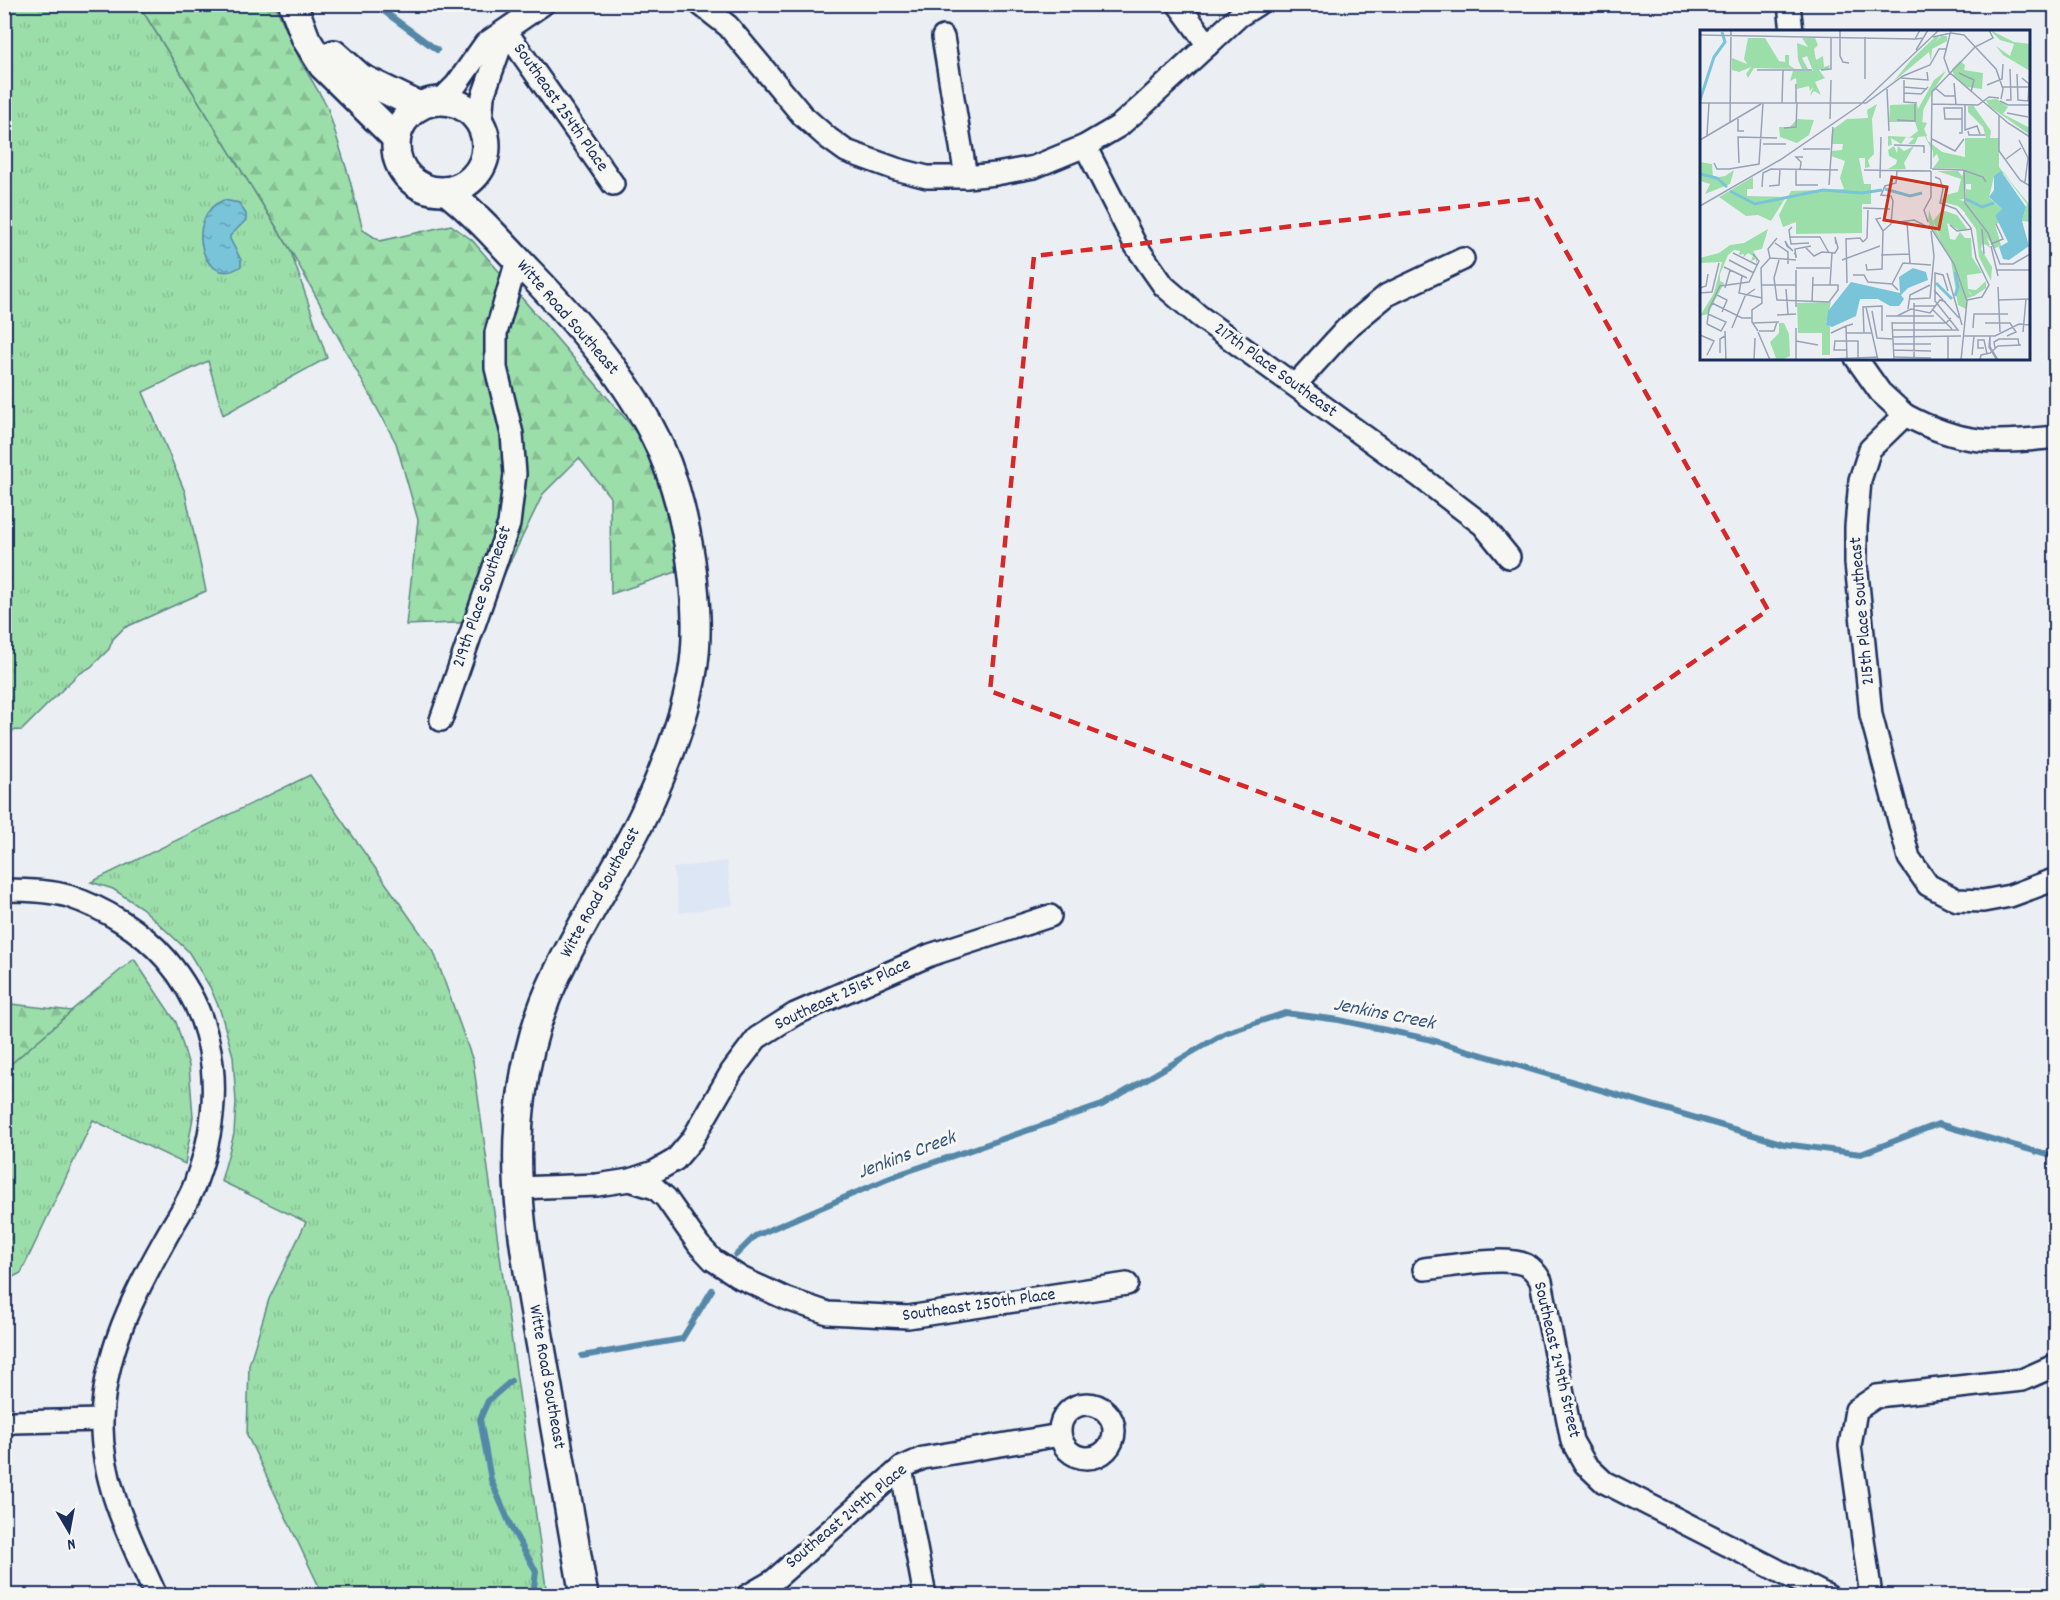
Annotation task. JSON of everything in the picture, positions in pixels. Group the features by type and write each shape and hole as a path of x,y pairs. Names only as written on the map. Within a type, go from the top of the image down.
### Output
{"street":[{"path":"293,4 306,39 323,66 396,138 404,120 430,103"},
{"path":"298,4 332,52 362,78 430,103 458,103 467,108 481,123 486,135 487,148 484,161 478,173 459,188 447,191"},
{"name":"Southeast 254th Place","path":"430,103 456,85 485,44 543,4"},
{"path":"700,4 728,26 803,116 846,151 896,169 927,177 996,174 1034,166 1085,146 1119,126 1239,16 1258,4"},
{"path":"1178,4 1208,45"},
{"path":"1789,4 1792,30"},
{"name":"Southeast 254th Place","path":"481,123 483,96 506,31"},
{"name":"Southeast 254th Place","path":"506,31 614,184"},
{"path":"943,37 966,177"},
{"name":"Witte Road Southeast","path":"396,138 396,155 403,171 422,187 447,191 475,214 548,292 604,357 647,423 667,464 685,521 696,597 693,673 683,716 665,768 641,819 555,977 537,1028 522,1090 518,1126 518,1188 525,1257 584,1596"},
{"name":"217th Place Southeast","path":"1085,146 1136,246 1164,286 1200,316 1483,525 1509,557"},
{"name":"Witte Road Southeast","path":"478,173 486,204 511,252"},
{"name":"219th Place Southeast","path":"441,720 509,524 515,474 512,434 496,368 496,333 511,252"},
{"path":"1295,385 1347,328 1388,295 1463,259"},
{"path":"1857,360 1880,392 1905,415 1929,428 1965,439 1990,442 2055,437"},
{"name":"215th Place Southeast","path":"1905,415 1870,449 1860,480 1856,562 1870,715 1909,858 1928,885 1957,900 1983,901 2001,898 2055,879"},
{"path":"4,890 66,895 135,929 172,967 190,996 209,1039 214,1070 214,1097 209,1138 196,1183 141,1281 124,1317 113,1354 102,1420 105,1456 114,1500 156,1596"},
{"name":"Southeast 251st Place","path":"630,1180 654,1172 675,1160 692,1140 732,1071 757,1038 795,1014 930,955 1050,916"},
{"path":"518,1188 597,1185 630,1180"},
{"name":"Southeast 250th Place","path":"630,1180 654,1188 666,1198 699,1245 713,1260 741,1278 787,1299 828,1313 908,1317 1127,1284"},
{"name":"Southeast 249th Street","path":"1424,1269 1502,1261 1524,1264 1532,1268 1541,1281 1572,1441 1585,1464 1604,1482 1828,1596"},
{"path":"1871,1596 1850,1446 1856,1410 1877,1396 2022,1380 2055,1365"},
{"path":"4,1425 13,1422 102,1420"},
{"name":"Southeast 249th Place","path":"747,1596 773,1581 901,1468 923,1458 1060,1436"},
{"path":"901,1468 926,1596"}],"highlighted area":[{"path":"1536,198 1768,610 1420,852 990,691 1034,256"}],"shaded area":[{"path":"726,861 733,905 680,913 673,868"}],"green space":[{"path":"5,5 139,5 290,249 327,358 223,415 208,361 143,392 185,492 206,591 124,628 113,639 109,649 91,667 77,675 22,730 5,731"},
{"path":"139,5 275,5 301,62 327,106 363,230 380,241 451,225 472,240 631,425 662,470 694,566 611,594 610,497 579,458 543,494 481,622 406,625 418,520 396,443 290,249"},
{"path":"310,775 434,952 473,1061 547,1595 323,1595 247,1435 249,1365 269,1299 306,1222 221,1181 234,1134 236,1102 233,1056 220,1010 210,987 188,951 142,908 113,889 91,882"},
{"path":"134,959 176,1022 189,1066 193,1117 185,1164 93,1120 21,1273 5,1281 5,1065"},
{"path":"5,1004 11,1004 72,1011 5,1069"},
{"path":"1266,1586 1267,1595 1210,1595"}],"water":[{"path":"224,200 239,203 246,214 246,220 230,236 241,260 241,266 228,272 216,269 208,261 202,249 201,235 204,220 211,208"}],"waterway":[{"path":"374,4 437,50"},
{"name":"Jenkins Creek","path":"736,1255 755,1236 897,1175 1102,1105 1225,1033 1285,1013 1339,1020 1428,1039 1784,1144 1861,1154 1938,1124 2056,1157"},
{"name":"Jenkins Creek","path":"582,1356 682,1339 712,1290"},
{"name":"Jenkins Creek","path":"511,1381 488,1401 480,1419 491,1480 512,1529 536,1571 533,1596"}]}
